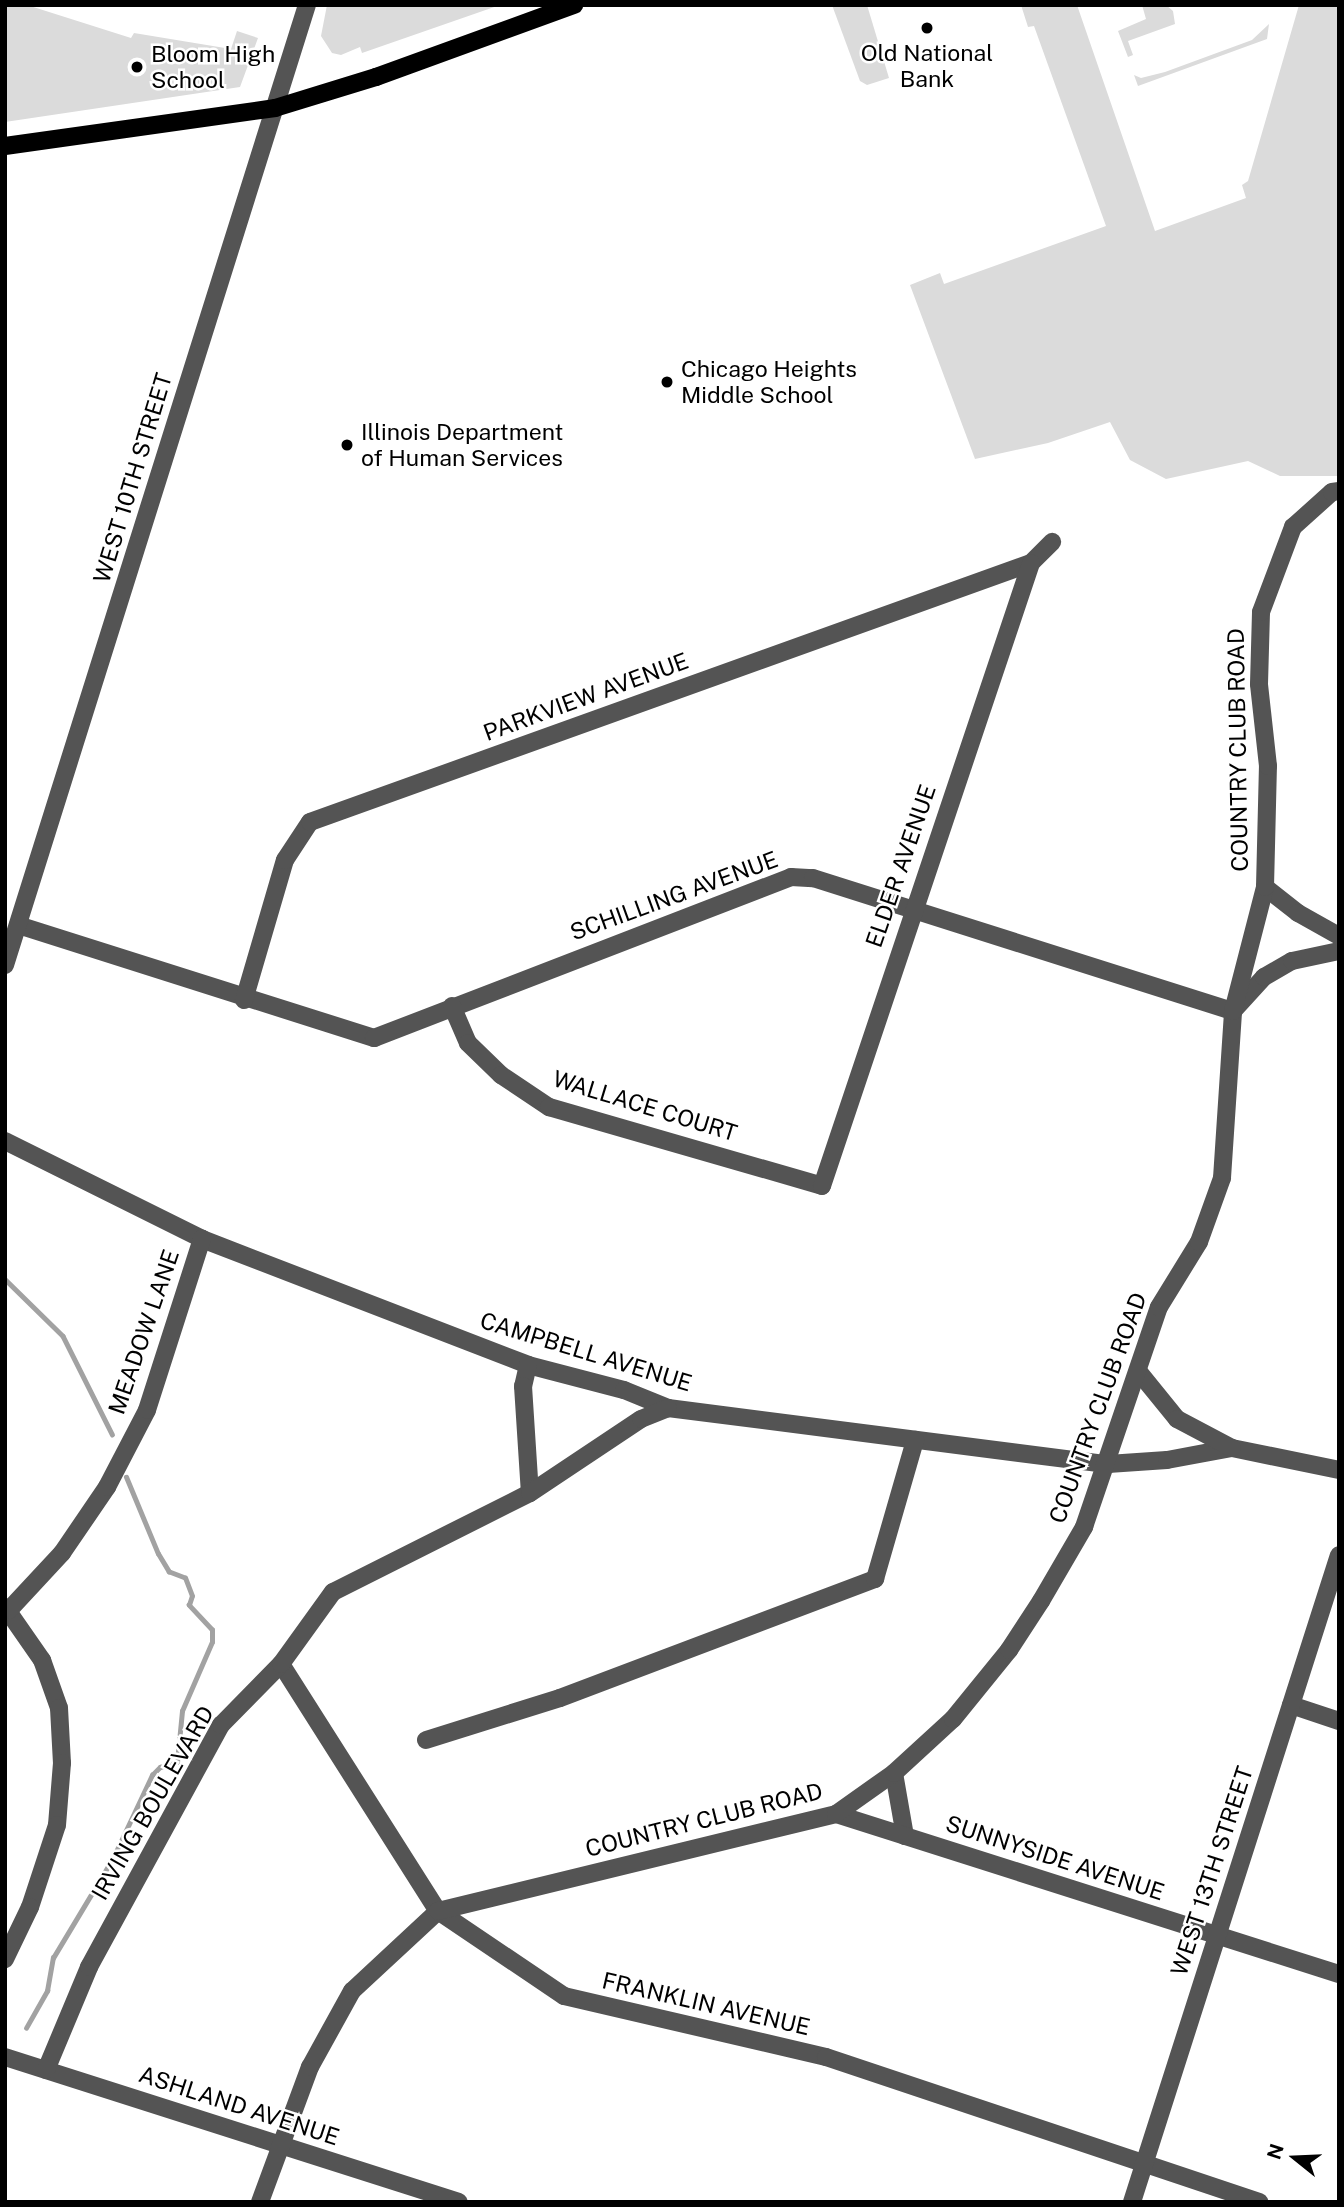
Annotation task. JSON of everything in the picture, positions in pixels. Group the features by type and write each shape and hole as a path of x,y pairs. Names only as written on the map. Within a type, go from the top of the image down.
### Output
{"main road":[{"path":"5,146 275,108 376,77 574,5"}],"street":[{"name":"WEST 10TH STREET","path":"5,965 307,5"},
{"name":"COUNTRY CLUB ROAD","path":"260,2202 310,2067 352,1992 438,1911 836,1814 894,1773 953,1719 1009,1650 1084,1527 1108,1464 1158,1307 1199,1242 1222,1178 1233,1011 1265,887 1268,766 1259,684 1261,612 1293,527 1332,492 1339,492"},
{"name":"PARKVIEW AVENUE","path":"244,1000 285,860 310,822 1031,563 1052,542"},
{"name":"ELDER AVENUE","path":"822,1186 911,911 1031,563"},
{"name":"SCHILLING AVENUE","path":"18,925 244,1000 374,1038 792,877 813,878 1233,1011"},
{"path":"1265,887 1298,913 1339,936"},
{"path":"1233,1011 1264,977 1292,961 1339,951"},
{"name":"WALLACE COURT","path":"452,1006 468,1043 501,1075 549,1107 822,1186"},
{"name":"CAMPBELL AVENUE","path":"5,1141 202,1240 528,1365 624,1390 668,1408 1108,1464 1167,1460 1232,1448"},
{"name":"MEADOW LANE","path":"7,1608 62,1553 130,1443 147,1410 202,1240"},
{"path":"528,1365 523,1386 530,1493"},
{"name":"CAMPBELL AVENUE","path":"1138,1371 1177,1419 1232,1448 1339,1470"},
{"name":"IRVING BOULEVARD","path":"46,2070 94,1956 220,1725 281,1664 333,1592 530,1493 641,1419 668,1408"},
{"path":"426,1740 560,1698 875,1579 915,1440"},
{"name":"WEST 13TH STREET","path":"1132,2202 1339,1555"},
{"path":"5,1959 30,1908 57,1825 62,1763 59,1708 42,1660 7,1608"},
{"name":"FRANKLIN AVENUE","path":"281,1664 438,1911 564,1996 826,2057 1259,2202"},
{"path":"1291,1705 1339,1721"},
{"path":"894,1773 903,1804 905,1836"},
{"name":"SUNNYSIDE AVENUE","path":"836,1814 1339,1974"},
{"name":"ASHLAND AVENUE","path":"5,2057 458,2202"}],"shaded area":[{"name":"Bloom High School","path":"5,5 27,5 131,38 134,33 231,49 237,31 258,38 240,87 5,122"},
{"path":"327,5 500,5 362,53 360,47 341,55 332,53 321,36"},
{"path":"832,5 867,5 889,78 867,85 860,81"},
{"path":"1021,5 1077,5 1155,231 1246,198 1242,185 1248,181 1299,5 1339,5 1339,476 1280,476 1248,461 1166,479 1130,460 1110,422 1048,443 975,459 910,285 940,273 944,284 1106,226 1034,26 1028,27"},
{"path":"1142,5 1166,5 1173,11 1175,24 1128,41 1133,55 1128,57 1118,31 1146,19"},
{"path":"1269,24 1267,39 1138,86 1134,75 1141,78 1165,72 1252,40"}],"waterway":[{"path":"5,1279 63,1336 112,1434"},
{"path":"26,2028 47,1991 53,1958 113,1858 152,1775 160,1767 177,1762 182,1711 212,1642 212,1630 189,1605 192,1596 185,1578 169,1572 158,1554 126,1477"}],"place":[{"name":"Old National Bank","path":"927,28"},
{"name":"Bloom High School","path":"137,67"},
{"name":"Chicago Heights Middle School","path":"667,382"},
{"name":"Illinois Department of Human Services","path":"347,445"}]}
